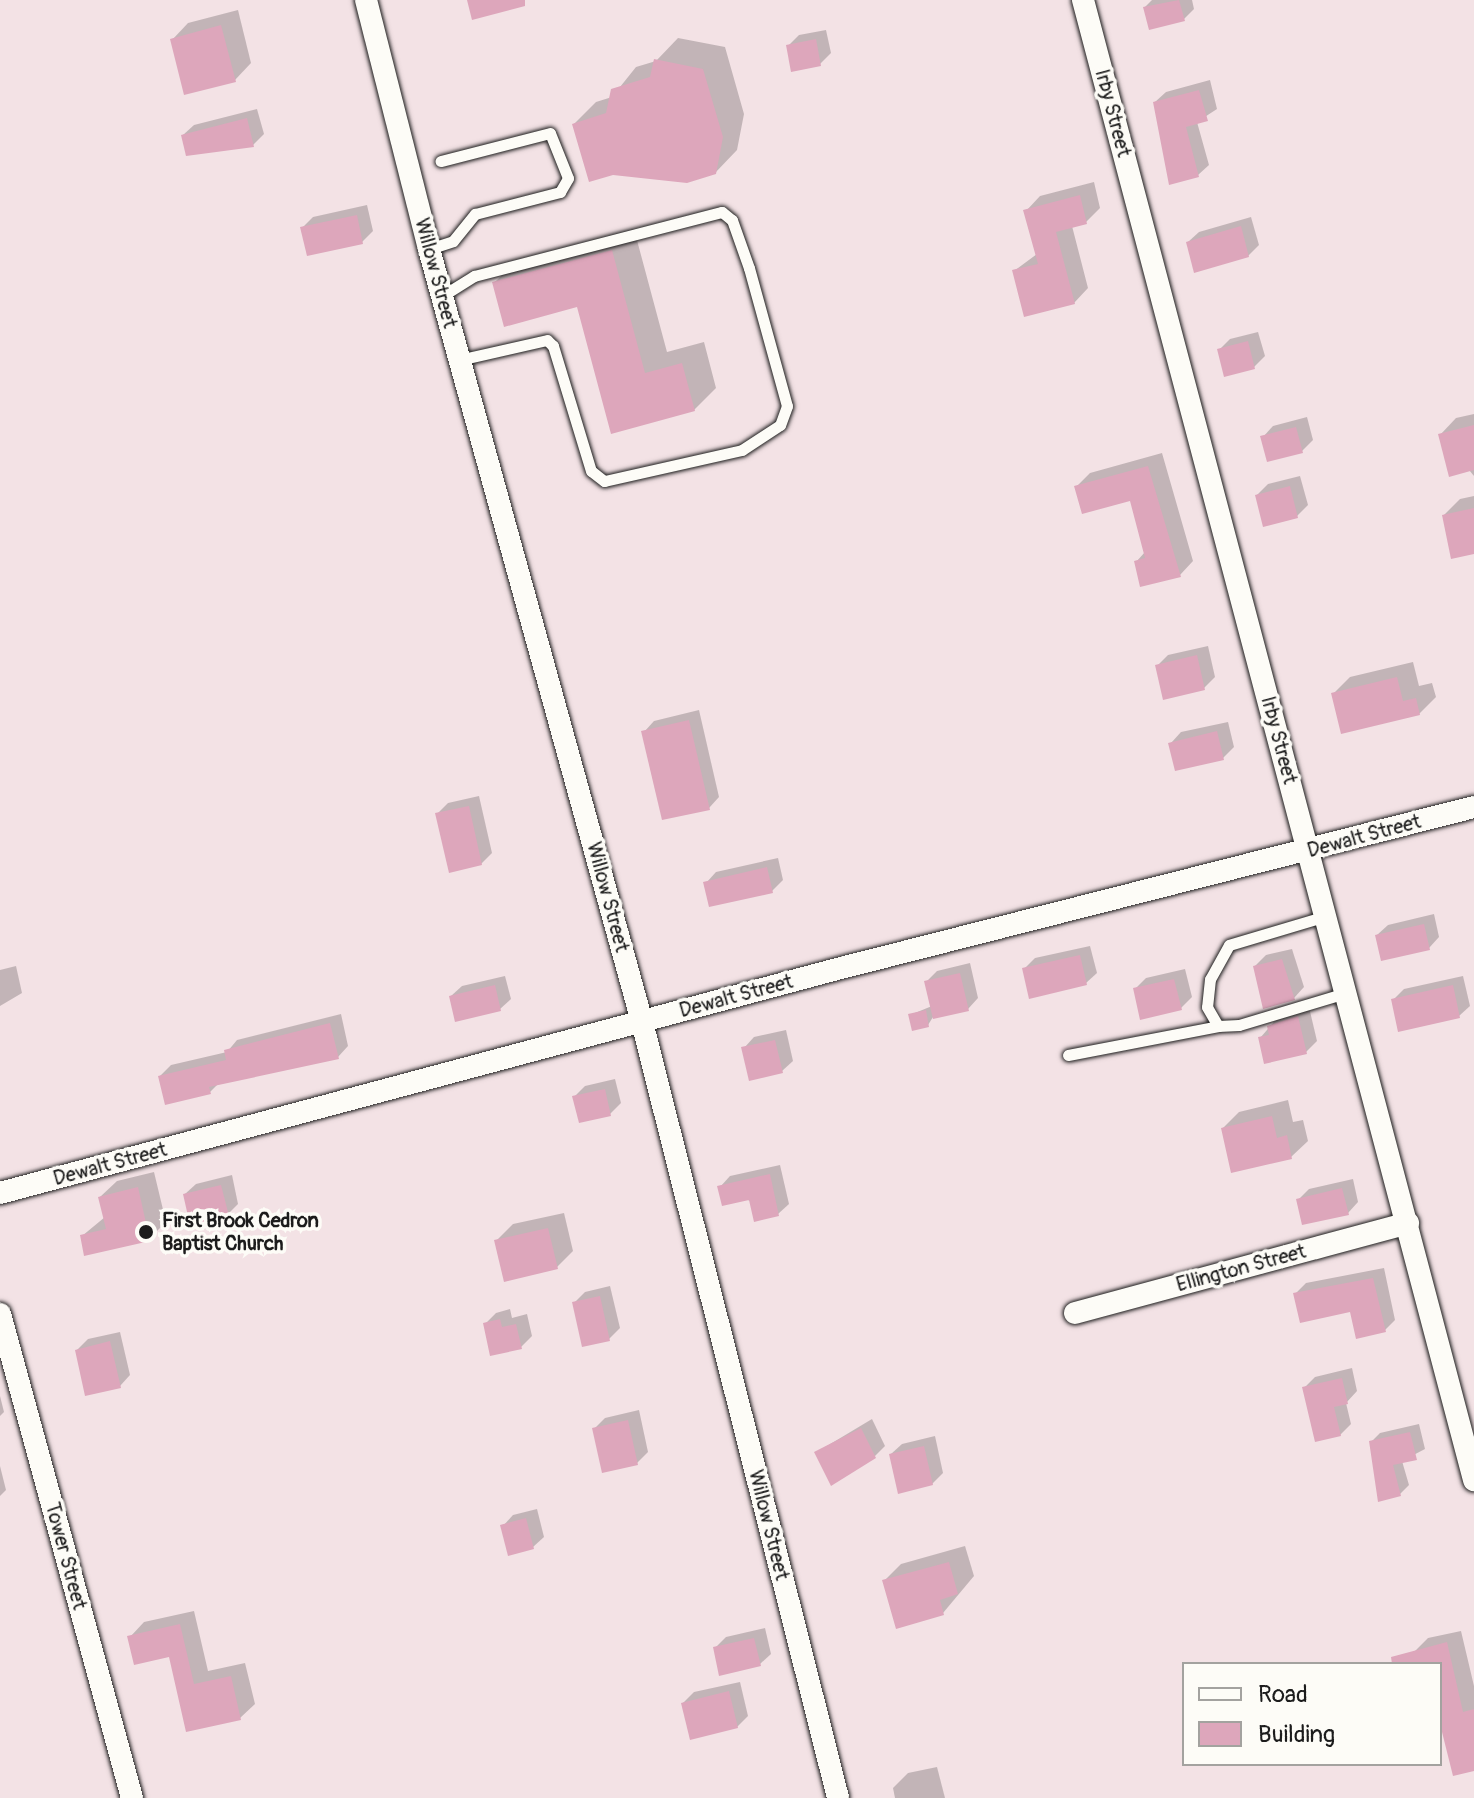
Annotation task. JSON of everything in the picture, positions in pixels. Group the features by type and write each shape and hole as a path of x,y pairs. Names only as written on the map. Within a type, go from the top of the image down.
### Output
{"street":[{"name":"Willow Street","path":"366,0 429,249 642,1022 838,1798"},
{"name":"Irby Street","path":"1083,0 1474,1480"},
{"name":"Dewalt Street","path":"0,1193 642,1022 1474,807"},
{"name":"Ellington Street","path":"1075,1313 1408,1223"},
{"name":"Tower Street","path":"0,1314 132,1798"}],"lane":[{"path":"429,249 453,241 475,214 560,192 568,178 550,133 441,161"},
{"path":"442,296 474,276 722,212 732,220 749,268 787,406 780,425 742,450 604,481 591,471 553,346 547,340 459,360"},
{"path":"1218,1026 1207,1007 1207,994 1216,962 1229,945 1326,916"},
{"path":"1068,1055 1218,1026 1346,993"}],"building":[{"path":"467,0 525,0 525,6 472,20"},
{"path":"1179,0 1185,21 1149,30 1143,7"},
{"path":"221,25 236,82 184,95 170,39"},
{"path":"816,39 821,66 791,72 786,45"},
{"path":"654,59 703,69 723,137 716,174 687,183 613,175 589,182 572,124 606,113 611,89 650,77"},
{"path":"1199,90 1208,121 1186,127 1199,177 1169,185 1153,102"},
{"path":"247,118 254,147 186,156 181,135"},
{"path":"1080,195 1087,224 1056,232 1075,304 1024,317 1012,270 1038,264 1023,210"},
{"path":"357,215 363,244 307,256 300,227"},
{"path":"1241,226 1249,257 1194,273 1186,242"},
{"path":"612,250 645,373 682,363 695,411 611,434 577,307 504,327 492,282"},
{"path":"1248,341 1255,369 1224,377 1217,349"},
{"path":"1474,425 1474,470 1449,477 1438,434"},
{"path":"1296,427 1303,453 1267,462 1260,436"},
{"path":"1148,466 1181,577 1140,587 1134,561 1145,558 1130,501 1082,514 1074,486"},
{"path":"1290,486 1298,518 1263,527 1255,495"},
{"path":"1474,508 1474,554 1451,559 1442,515"},
{"path":"1197,655 1205,690 1163,700 1155,665"},
{"path":"1397,677 1403,701 1416,698 1420,715 1341,734 1331,693"},
{"path":"689,720 710,810 662,820 641,731"},
{"path":"1217,731 1224,760 1175,771 1168,743"},
{"path":"469,806 482,865 449,873 435,813"},
{"path":"767,867 773,893 709,907 703,882"},
{"path":"1424,924 1430,950 1381,961 1375,935"},
{"path":"1080,955 1087,985 1029,999 1022,968"},
{"path":"1282,959 1295,1000 1263,1009 1253,966"},
{"path":"960,973 969,1011 933,1019 924,981"},
{"path":"1174,979 1182,1010 1140,1020 1133,988"},
{"path":"495,985 501,1011 455,1022 449,996"},
{"path":"1453,985 1460,1018 1398,1032 1391,999"},
{"path":"926,1010 929,1027 912,1031 908,1014"},
{"path":"1298,1016 1307,1054 1264,1064 1258,1037 1269,1035 1267,1026"},
{"path":"330,1023 339,1059 209,1087 211,1094 165,1105 158,1076 226,1060 224,1050"},
{"path":"775,1040 783,1073 749,1081 741,1047"},
{"path":"605,1089 611,1116 579,1123 572,1096"},
{"path":"1272,1116 1277,1138 1287,1135 1292,1159 1231,1173 1221,1128"},
{"path":"770,1174 779,1216 754,1222 749,1200 722,1206 717,1186"},
{"path":"221,1185 229,1216 190,1225 183,1194"},
{"path":"138,1187 150,1241 84,1256 80,1235 106,1229 98,1197"},
{"path":"1342,1188 1349,1215 1302,1225 1296,1199"},
{"path":"548,1228 558,1269 504,1282 494,1240"},
{"path":"1373,1278 1386,1332 1356,1339 1350,1312 1300,1323 1293,1293"},
{"path":"600,1296 610,1341 582,1347 572,1302"},
{"path":"500,1319 502,1327 516,1324 522,1349 490,1356 483,1323"},
{"path":"110,1341 121,1388 85,1396 75,1350"},
{"path":"1342,1378 1348,1404 1334,1407 1341,1436 1315,1442 1302,1387"},
{"path":"628,1420 638,1465 602,1473 592,1428"},
{"path":"861,1428 876,1458 831,1486 814,1452"},
{"path":"1410,1432 1417,1460 1393,1465 1401,1496 1378,1502 1369,1441"},
{"path":"924,1446 933,1485 898,1494 889,1454"},
{"path":"526,1518 534,1549 508,1556 500,1525"},
{"path":"949,1562 958,1594 940,1600 944,1615 896,1629 882,1580"},
{"path":"180,1624 194,1684 231,1676 241,1720 186,1732 169,1657 134,1665 127,1636"},
{"path":"754,1638 761,1666 719,1676 713,1647"},
{"path":"1447,1642 1463,1712 1474,1709 1474,1771 1453,1776 1442,1732 1442,1662 1392,1662 1391,1657"},
{"path":"729,1691 738,1728 690,1740 681,1703"}],"place":[{"name":"First Brook Cedron Baptist Church","path":"146,1232"}]}
